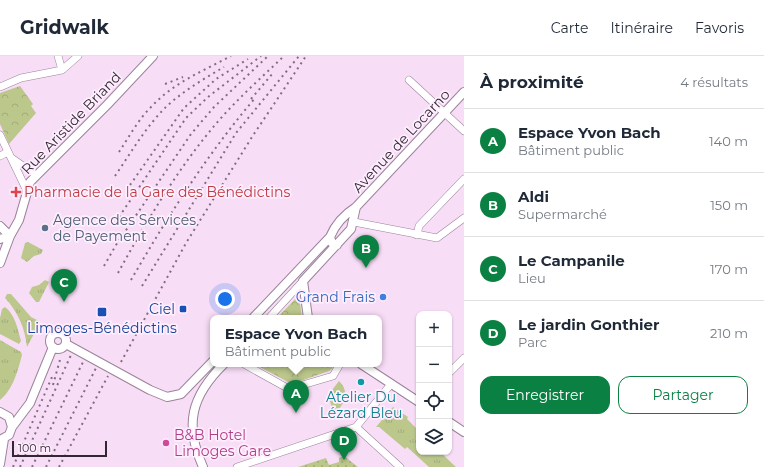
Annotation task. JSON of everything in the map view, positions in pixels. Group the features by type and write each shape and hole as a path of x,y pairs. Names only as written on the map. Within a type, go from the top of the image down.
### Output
{"street":[{"path":"58,56 62,70"},
{"path":"0,87 22,78 62,70 78,56"},
{"name":"Rue Aristide Briand","path":"0,263 10,236 19,220 30,182 36,174 107,105 152,56"},
{"path":"409,80 464,131"},
{"name":"Avenue de Locarno","path":"256,315 330,237 334,228 347,213 356,207 445,114 464,92"},
{"path":"0,135 13,159 27,191"},
{"path":"0,156 8,152"},
{"path":"13,159 36,174"},
{"path":"417,235 419,226 464,179"},
{"path":"272,315 351,229 354,222 356,207"},
{"path":"345,217 354,222 437,238 464,218"},
{"path":"0,226 10,236 0,239"},
{"path":"330,237 332,243 337,245"},
{"path":"303,281 308,315"},
{"path":"0,458 2,439 10,433 19,416 25,412 30,403 53,348 50,340 52,335 56,333 64,335 66,344 162,396 178,395 186,389 210,364"},
{"path":"53,348 60,349 66,344"},
{"path":"452,370 464,358"},
{"path":"203,467 193,441 194,411 199,396 222,367"},
{"path":"250,367 289,388 332,376 338,367"},
{"path":"366,367 416,400"},
{"path":"237,467 356,427 391,384"},
{"path":"0,412 9,417 19,416"},
{"path":"9,417 12,427"},
{"path":"452,424 464,432"},
{"path":"356,427 400,467"}],"green space":[{"path":"20,86 33,104 31,106 36,113 9,144 0,124 0,93"},
{"path":"28,242 43,250 41,254 34,256 27,262 21,258 25,243"},
{"path":"45,280 49,282 39,302 36,302 29,293 32,287 39,285"},
{"path":"7,294 11,294 31,317 39,321 39,324 27,347 25,333 20,321 14,309 5,298"},
{"path":"299,295 302,315 280,315"},
{"path":"5,307 16,322 21,341 19,344 0,334 0,318 2,309"},
{"path":"0,340 21,352 22,355 12,385 5,396 0,400"},
{"path":"260,367 333,368 329,371 292,384"},
{"path":"339,381 344,389 345,398 341,406 334,414 329,398 332,396 332,390"},
{"path":"393,407 408,417 407,419 416,428 416,455 443,455 456,467 429,467 407,447 405,449 379,427 376,427"},
{"path":"344,456 358,467 298,467 326,458 329,465 339,462 339,458"}],"railway":[{"path":"119,152 142,117 169,91 189,78 231,56"},
{"path":"119,217 186,118 208,97 261,56"},
{"path":"104,266 116,245 191,134 214,107 268,56"},
{"path":"118,273 175,178 201,142 231,107 284,56"},
{"path":"142,286 236,133 299,56"},
{"path":"121,362 186,243 252,137 306,56"},
{"path":"130,185 184,108 216,79 248,59"},
{"path":"115,176 146,130 160,113 188,89 224,67"},
{"path":"251,99 273,73"},
{"path":"165,84 183,77"},
{"path":"131,280 159,232 189,186 221,140 256,97"},
{"path":"20,467 71,355"},
{"path":"53,385 61,356"},
{"path":"32,467 83,362"},
{"path":"46,467 96,368"},
{"path":"59,467 108,376"},
{"path":"13,467 52,377"}],"place":[{"name":"Pharmacie de la Gare des Bénédictins","path":"16,192"},
{"name":"Agence des Services de Payement","path":"45,228"},
{"name":"Aldi","path":"366,268"},
{"name":"Grand Frais","path":"383,297"},
{"name":"Le Campanile","path":"64,302"},
{"name":"Ciel","path":"183,309"},
{"name":"Limoges-Bénédictins","path":"102,312"},
{"name":"Atelier Du Lézard Bleu","path":"361,382"},
{"name":"Espace Yvon Bach","path":"296,413"},
{"name":"B&B Hotel Limoges Gare","path":"166,443"},
{"name":"Le jardin Gonthier","path":"344,460"}]}
